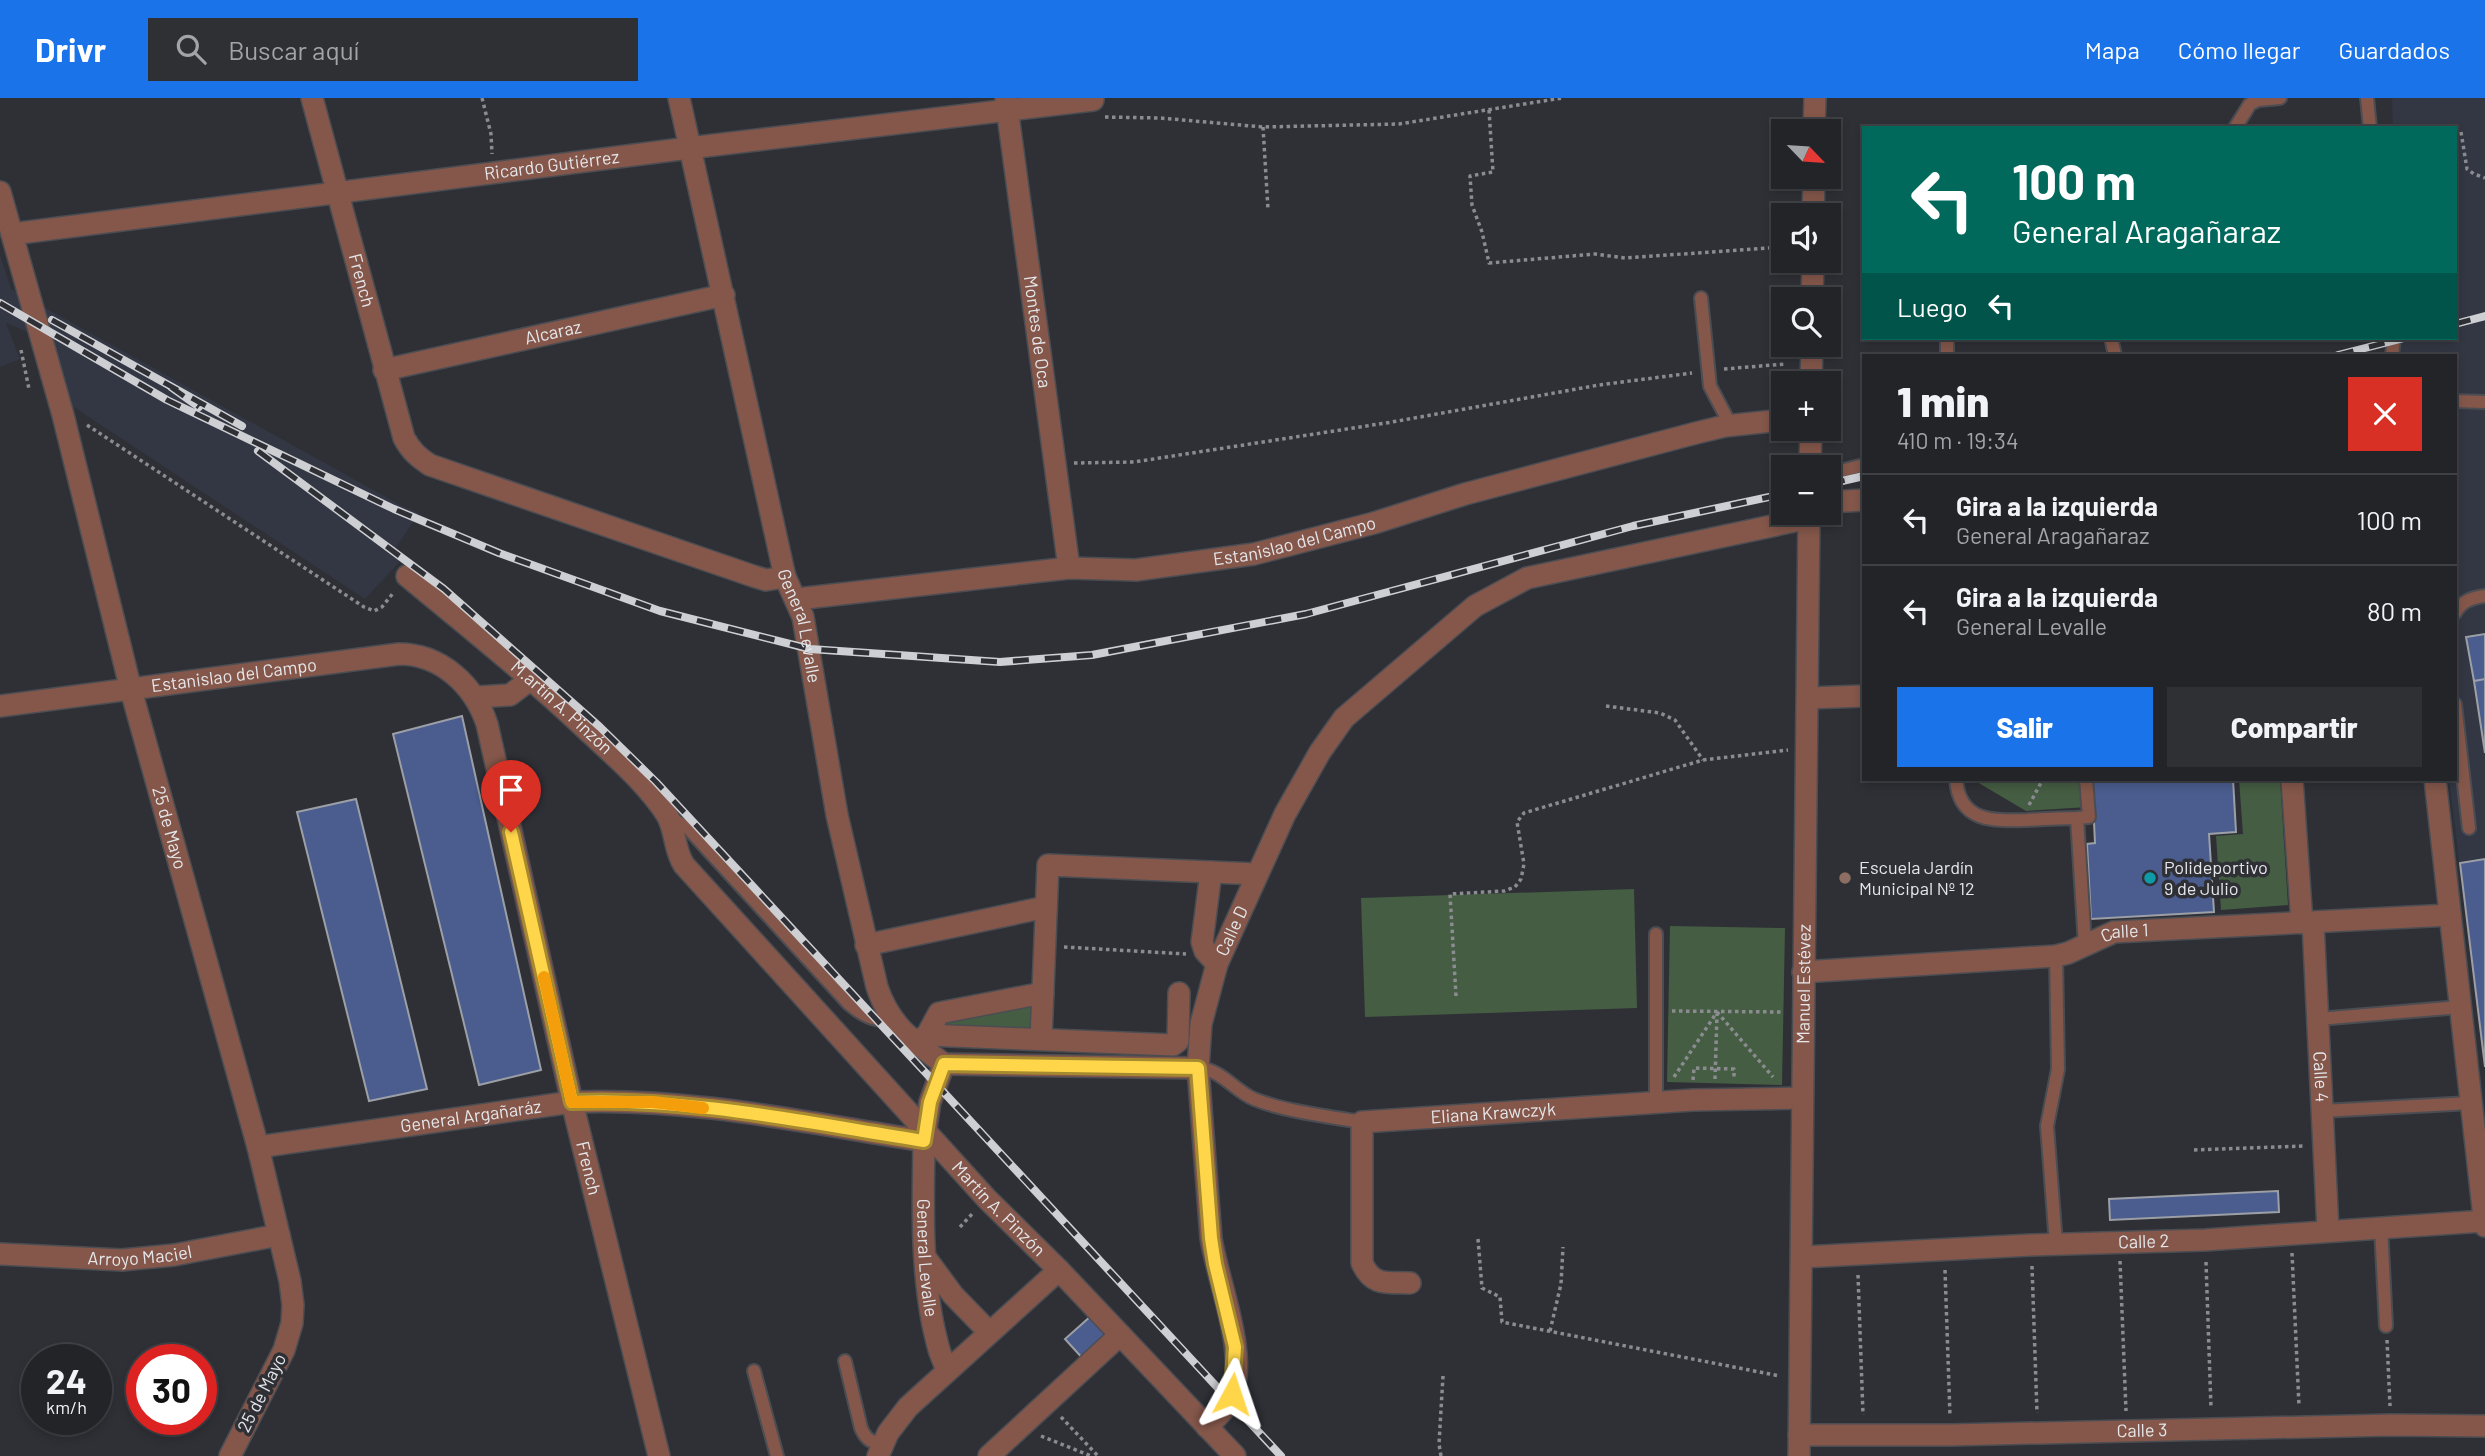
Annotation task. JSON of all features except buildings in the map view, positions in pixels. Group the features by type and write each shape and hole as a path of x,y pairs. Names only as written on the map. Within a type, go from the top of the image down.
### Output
{"street":[{"name":"French","path":"312,98 404,438 418,458 753,576 766,580 785,577"},
{"name":"General Levalle","path":"679,98 785,577 797,599 810,649 825,754 866,945 884,1006 892,1019 907,1037 921,1039 944,1064 935,1084 924,1135 923,1255 940,1358 948,1370"},
{"path":"1814,119 1815,98"},
{"name":"Ricardo Gutiérrez","path":"12,234 1007,105 1093,100"},
{"name":"Montes de Oca","path":"1007,105 1069,568"},
{"name":"25 de Mayo","path":"0,192 63,415 131,690 258,1147 290,1281 292,1323 284,1350 230,1456"},
{"name":"Alcaraz","path":"384,370 723,295"},
{"name":"Estanislao del Campo","path":"797,599 1069,568 1136,570 1254,554 1374,523 1477,490 1731,426 1771,421"},
{"path":"1841,501 1862,500"},
{"name":"Calle D","path":"1207,1427 1227,1406 1232,1394 1235,1347 1211,1238 1198,1068 1201,1024 1217,964 1285,814 1320,752 1344,718 1475,606 1527,578 1771,523"},
{"name":"Manuel Estévez","path":"1799,1445 1803,1258 1796,1098 1803,1012 1809,525"},
{"name":"M.artín A. Pinzón","path":"407,576 531,678 624,765 668,817 678,855 684,865"},
{"name":"Estanislao del Campo","path":"0,706 399,654 412,654 432,660 469,689"},
{"path":"469,689 510,695 531,678"},
{"name":"French","path":"469,689 487,724 572,1102 659,1456"},
{"path":"1808,698 1862,696"},
{"name":"Calle 4","path":"2292,781 2318,1019 2328,1230"},
{"path":"2435,781 2485,1226"},
{"name":"Martín A. Pinzón","path":"684,865 924,1135 1059,1270 1234,1456"},
{"path":"1041,1039 1048,865 1257,874"},
{"path":"1211,872 1204,946 1205,951 1217,964"},
{"path":"866,945 1046,906"},
{"name":"Calle 1","path":"1803,972 2056,956 2113,932 2450,915"},
{"path":"921,1039 939,1013 1043,993"},
{"path":"921,1039 1041,1039 1173,1045 1178,1041 1179,993"},
{"path":"944,1064 1198,1068"},
{"name":"Eliana Krawczyk","path":"1362,1122 1715,1100 1796,1098"},
{"name":"General Argañaráz","path":"258,1147 572,1102 610,1100 673,1104 924,1135"},
{"path":"1362,1122 1362,1263 1368,1275 1375,1281 1410,1283"},
{"name":"Calle 2","path":"1803,1258 2031,1245 2205,1240 2484,1221"},
{"name":"Arroyo Maciel","path":"0,1254 122,1259 174,1255 279,1235"},
{"path":"923,1255 953,1295 989,1332"},
{"path":"880,1450 888,1433 908,1407 1059,1270"},
{"path":"989,1456 1120,1335"},
{"name":"Calle 3","path":"1799,1445 1864,1434 1951,1436 2390,1425 2485,1426"}],"lane":[{"path":"2236,126 2250,104 2258,100 2280,98"},
{"path":"2367,98 2370,126"},
{"path":"1701,298 1710,386 1731,426"},
{"path":"2457,401 2485,402"},
{"path":"1841,471 1862,466"},
{"path":"2457,610 2472,598 2485,596"},
{"path":"2457,722 2469,828"},
{"path":"1956,781 1957,793 1964,806 1993,821 2089,817 2086,781"},
{"path":"668,817 687,827 849,1004 862,1015 884,1021 892,1019"},
{"path":"2077,818 2085,945"},
{"path":"1656,934 1656,1104"},
{"path":"2056,956 2058,1069 2047,1126 2056,1244"},
{"path":"2318,1019 2460,1007"},
{"name":"Eliana Krawczyk","path":"1198,1068 1209,1069 1223,1076 1252,1098 1362,1122"},
{"path":"2322,1111 2471,1103"},
{"path":"2381,1227 2386,1326"},
{"path":"845,1361 861,1429 865,1437 880,1450"},
{"path":"754,1371 777,1456"}],"path":[{"path":"482,98 491,134 492,173"},
{"path":"1093,100 1106,118 1160,118 1263,127 1399,124 1562,98"},
{"path":"1489,110 1493,172 1470,176 1472,205 1489,263 1595,254 1625,258 1771,248"},
{"path":"1263,127 1268,209"},
{"path":"2461,132 2467,169 2485,178"},
{"path":"1054,464 1134,462 1392,422 1599,385 1785,364"},
{"path":"63,415 91,426 364,607 374,611 382,607 407,576"},
{"path":"1606,706 1660,713 1675,720 1703,760"},
{"path":"1456,996 1450,894 1504,891 1515,887 1521,879 1524,864 1517,822 1524,813 1703,760 1807,748"},
{"path":"2022,820 2042,781"},
{"path":"1045,946 1186,954 1204,946"},
{"path":"1657,1012 1803,1012"},
{"path":"1717,1012 1796,1098"},
{"path":"1715,1100 1717,1012"},
{"path":"1656,1104 1717,1012"},
{"path":"2194,1150 2323,1145"},
{"path":"2291,1233 2300,1429"},
{"path":"1478,1239 1482,1288 1500,1297 1502,1322 1772,1376 1800,1378"},
{"path":"2205,1240 2212,1431"},
{"path":"2119,1243 2127,1430"},
{"path":"2031,1245 2038,1432"},
{"path":"1550,1331 1561,1284 1563,1247"},
{"path":"1944,1250 1951,1436"},
{"path":"1857,1254 1864,1434"},
{"path":"2386,1326 2390,1425"},
{"path":"1441,1456 1439,1444 1443,1376"},
{"path":"1047,1403 1098,1456"},
{"path":"1020,1428 1091,1456"}],"shaded area":[{"path":"2392,98 2485,98 2485,1066 2449,781 2457,781 2457,354 2397,354 2397,340 2457,340 2457,126 2393,126"},
{"path":"0,255 11,289 419,513 395,549 403,558 365,599 66,402 49,341 6,323 20,359 0,367"}],"green space":[{"path":"1975,781 2086,781 2088,807 2026,811"},
{"path":"2239,781 2280,781 2288,905 2221,910 2216,836 2243,834"},
{"path":"1634,889 1637,1008 1365,1017 1361,898"},
{"path":"1670,926 1785,928 1782,1085 1667,1082"},
{"path":"1035,1005 1034,1033 939,1028 948,1019"}],"railway":[{"path":"0,303 167,400 394,509 499,553 660,611 810,649 1000,662 1092,655 1306,614 1633,526 1771,497"},
{"path":"2457,323 2485,316"},
{"path":"52,320 242,426"},
{"path":"2342,354 2396,340"},
{"path":"171,387 199,407"},
{"path":"258,451 444,589 600,727 656,782 1281,1456"},
{"path":"1841,481 1862,476"}],"slow traffic":[{"path":"544,977 572,1102 610,1100 703,1108"}],"place":[{"name":"Escuela Jardín Municipal Nº 12","path":"1845,878"},
{"name":"Polideportivo 9 de Julio","path":"2150,878"}],"route":[{"path":"511,832 572,1102 610,1100 673,1104 924,1141 930,1102 944,1064 1198,1068 1211,1238 1235,1347 1232,1394"}]}
